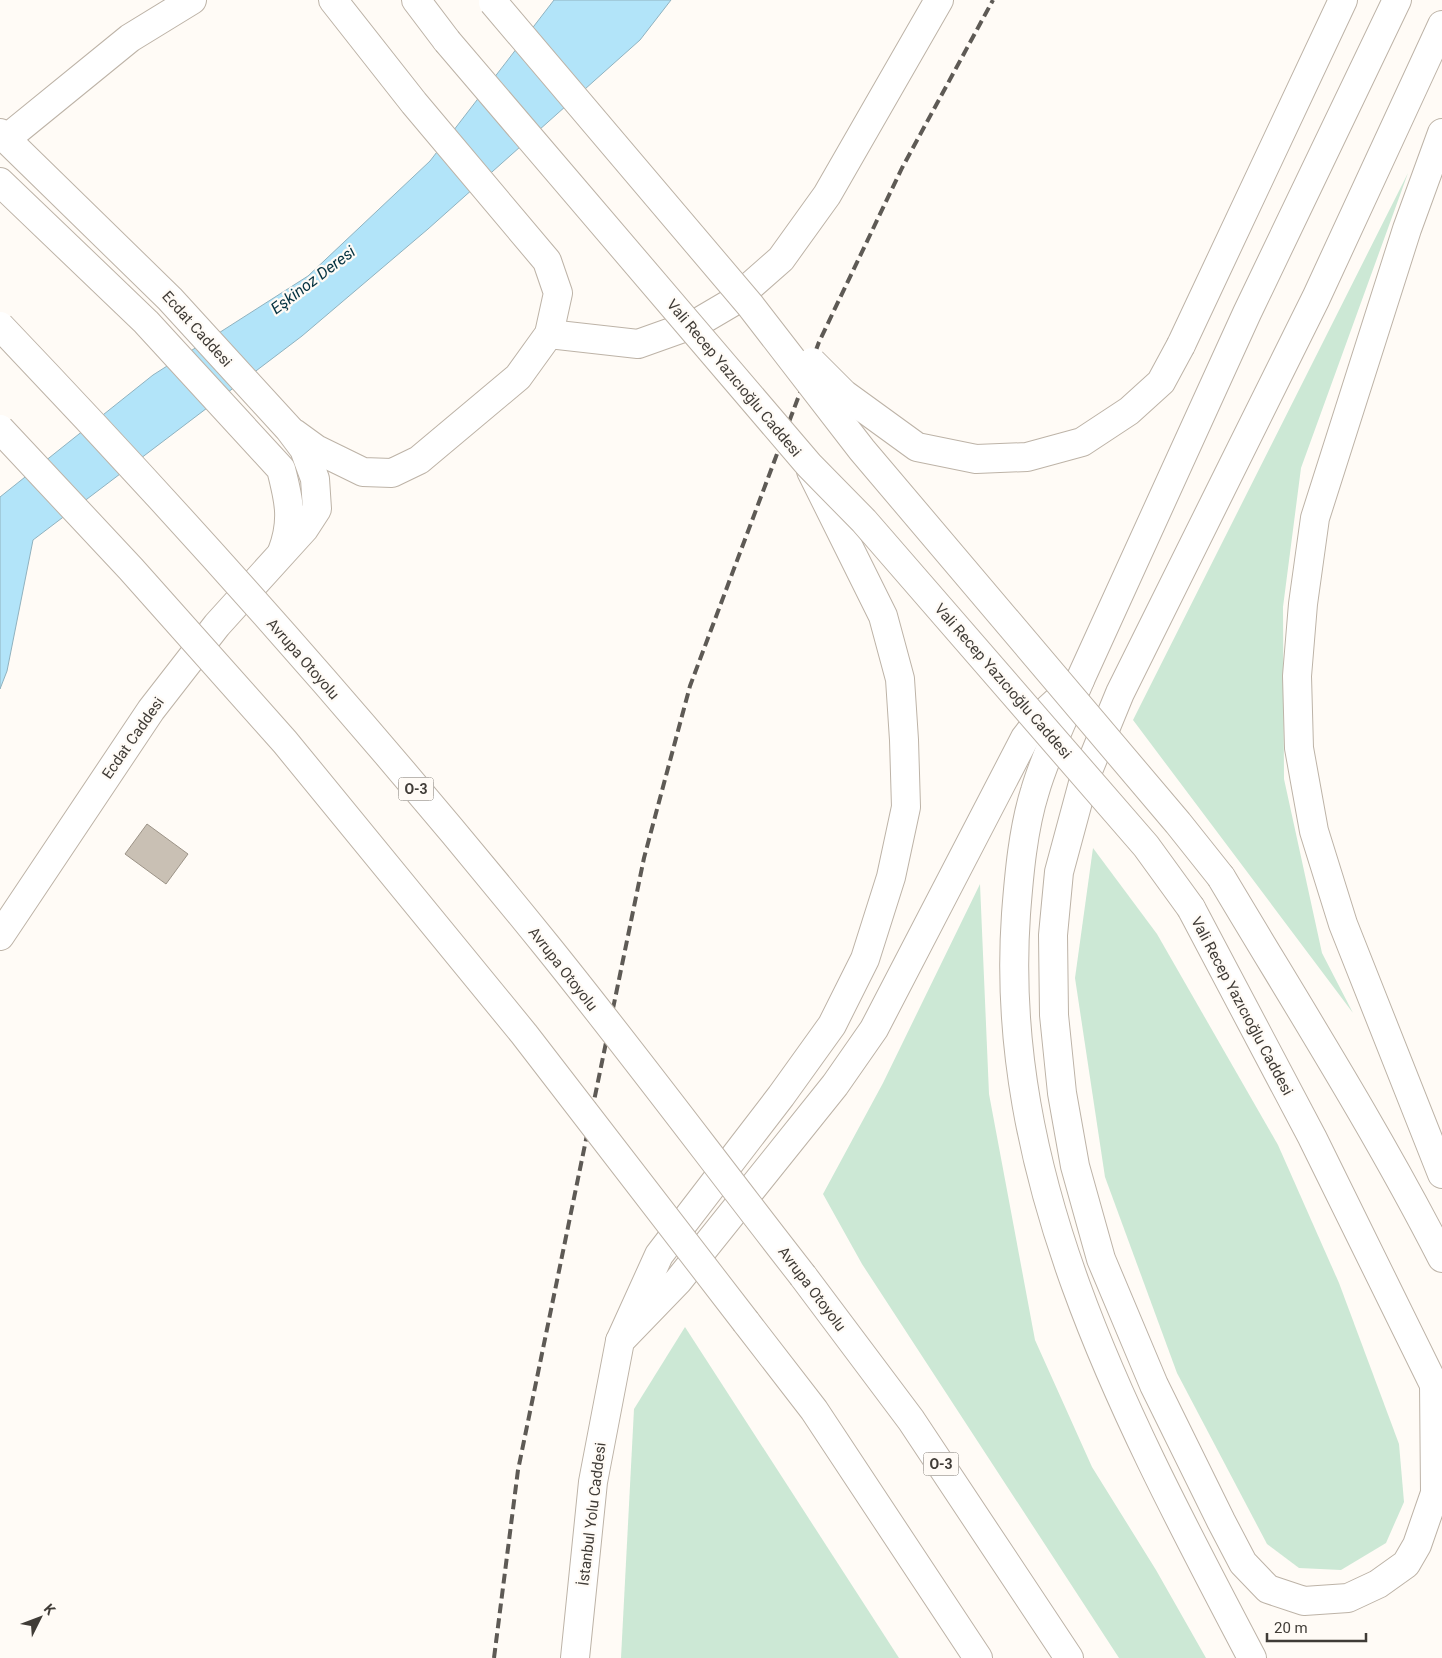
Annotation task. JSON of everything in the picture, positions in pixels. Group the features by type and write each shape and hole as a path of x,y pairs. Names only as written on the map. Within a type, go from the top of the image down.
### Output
{"main road":[{"path":"3,136 130,38 192,0"},
{"path":"289,429 316,449 363,472 392,473 420,460 518,377 548,334 558,293 547,261 414,103 333,0"},
{"name":"Vali Recep Yazıcıoğlu Caddesi","path":"416,0 447,41 809,465 864,521 1146,846 1191,908 1316,1145 1438,1392"},
{"path":"548,334 638,344 697,323 731,303 781,259 826,195 924,29 939,0"},
{"path":"750,305 844,394 917,447 976,459 1027,456 1082,442 1129,411 1161,382 1181,345 1343,0"},
{"path":"1252,1658 1175,1512 1125,1408 1091,1328 1052,1215 1032,1137 1021,1068 1012,965 1019,876 1035,791 1080,680 1247,313 1397,0"},
{"path":"492,1 750,305 862,450 1222,877 1340,1072 1386,1152 1442,1258"},
{"path":"1438,1392 1435,1493 1417,1545 1406,1564 1378,1584 1348,1598 1304,1601 1268,1589 1243,1563 1221,1521 1154,1384 1101,1258 1075,1166 1062,1093 1054,1015 1053,935 1059,872 1083,783 1120,693 1316,298 1442,25"},
{"path":"1442,133 1404,238 1315,518 1303,604 1297,676 1299,748 1314,831 1343,924 1442,1174"},
{"name":"Ecdat Caddesi","path":"0,936 151,710 217,625 304,529 317,508 315,479 304,450 289,429 170,299 3,136"},
{"name":"Ecdat Caddesi","path":"0,182 146,322 281,469 288,497 290,533 282,552"},
{"name":"Avrupa Otoyolu","path":"0,326 178,517 419,793 547,947 804,1276 911,1420 1069,1658"},
{"path":"0,429 131,569 285,742 524,1034 814,1410 978,1658"},
{"name":"İstanbul Yolu Caddesi","path":"576,1658 593,1482 620,1340 659,1255 781,1096 832,1025 865,959 891,877 906,807 900,679 883,616 809,465"},
{"path":"620,1340 678,1281 835,1085 868,1037 1024,738 1045,712 1080,680"}],"green space":[{"path":"1408,173 1301,468 1283,607 1284,779 1322,953 1353,1013 1133,720"},
{"path":"1093,848 1157,934 1278,1145 1339,1283 1399,1444 1404,1502 1386,1543 1341,1570 1299,1568 1267,1544 1177,1373 1105,1177 1075,978"},
{"path":"980,884 989,1094 1035,1340 1092,1467 1156,1570 1206,1658 1119,1658 862,1264 823,1194 883,1083"},
{"path":"685,1327 899,1658 621,1658 634,1409"}],"water":[{"name":"Eşkinoz Deresi","path":"554,0 671,0 640,40 428,229 302,336 33,540 7,671 0,689 0,497 153,375 308,276 430,161"}],"building":[{"path":"147,824 188,854 166,884 125,854"}],"railway":[{"path":"494,1658 518,1470 644,858 690,686 819,342 902,168 993,0"}]}
